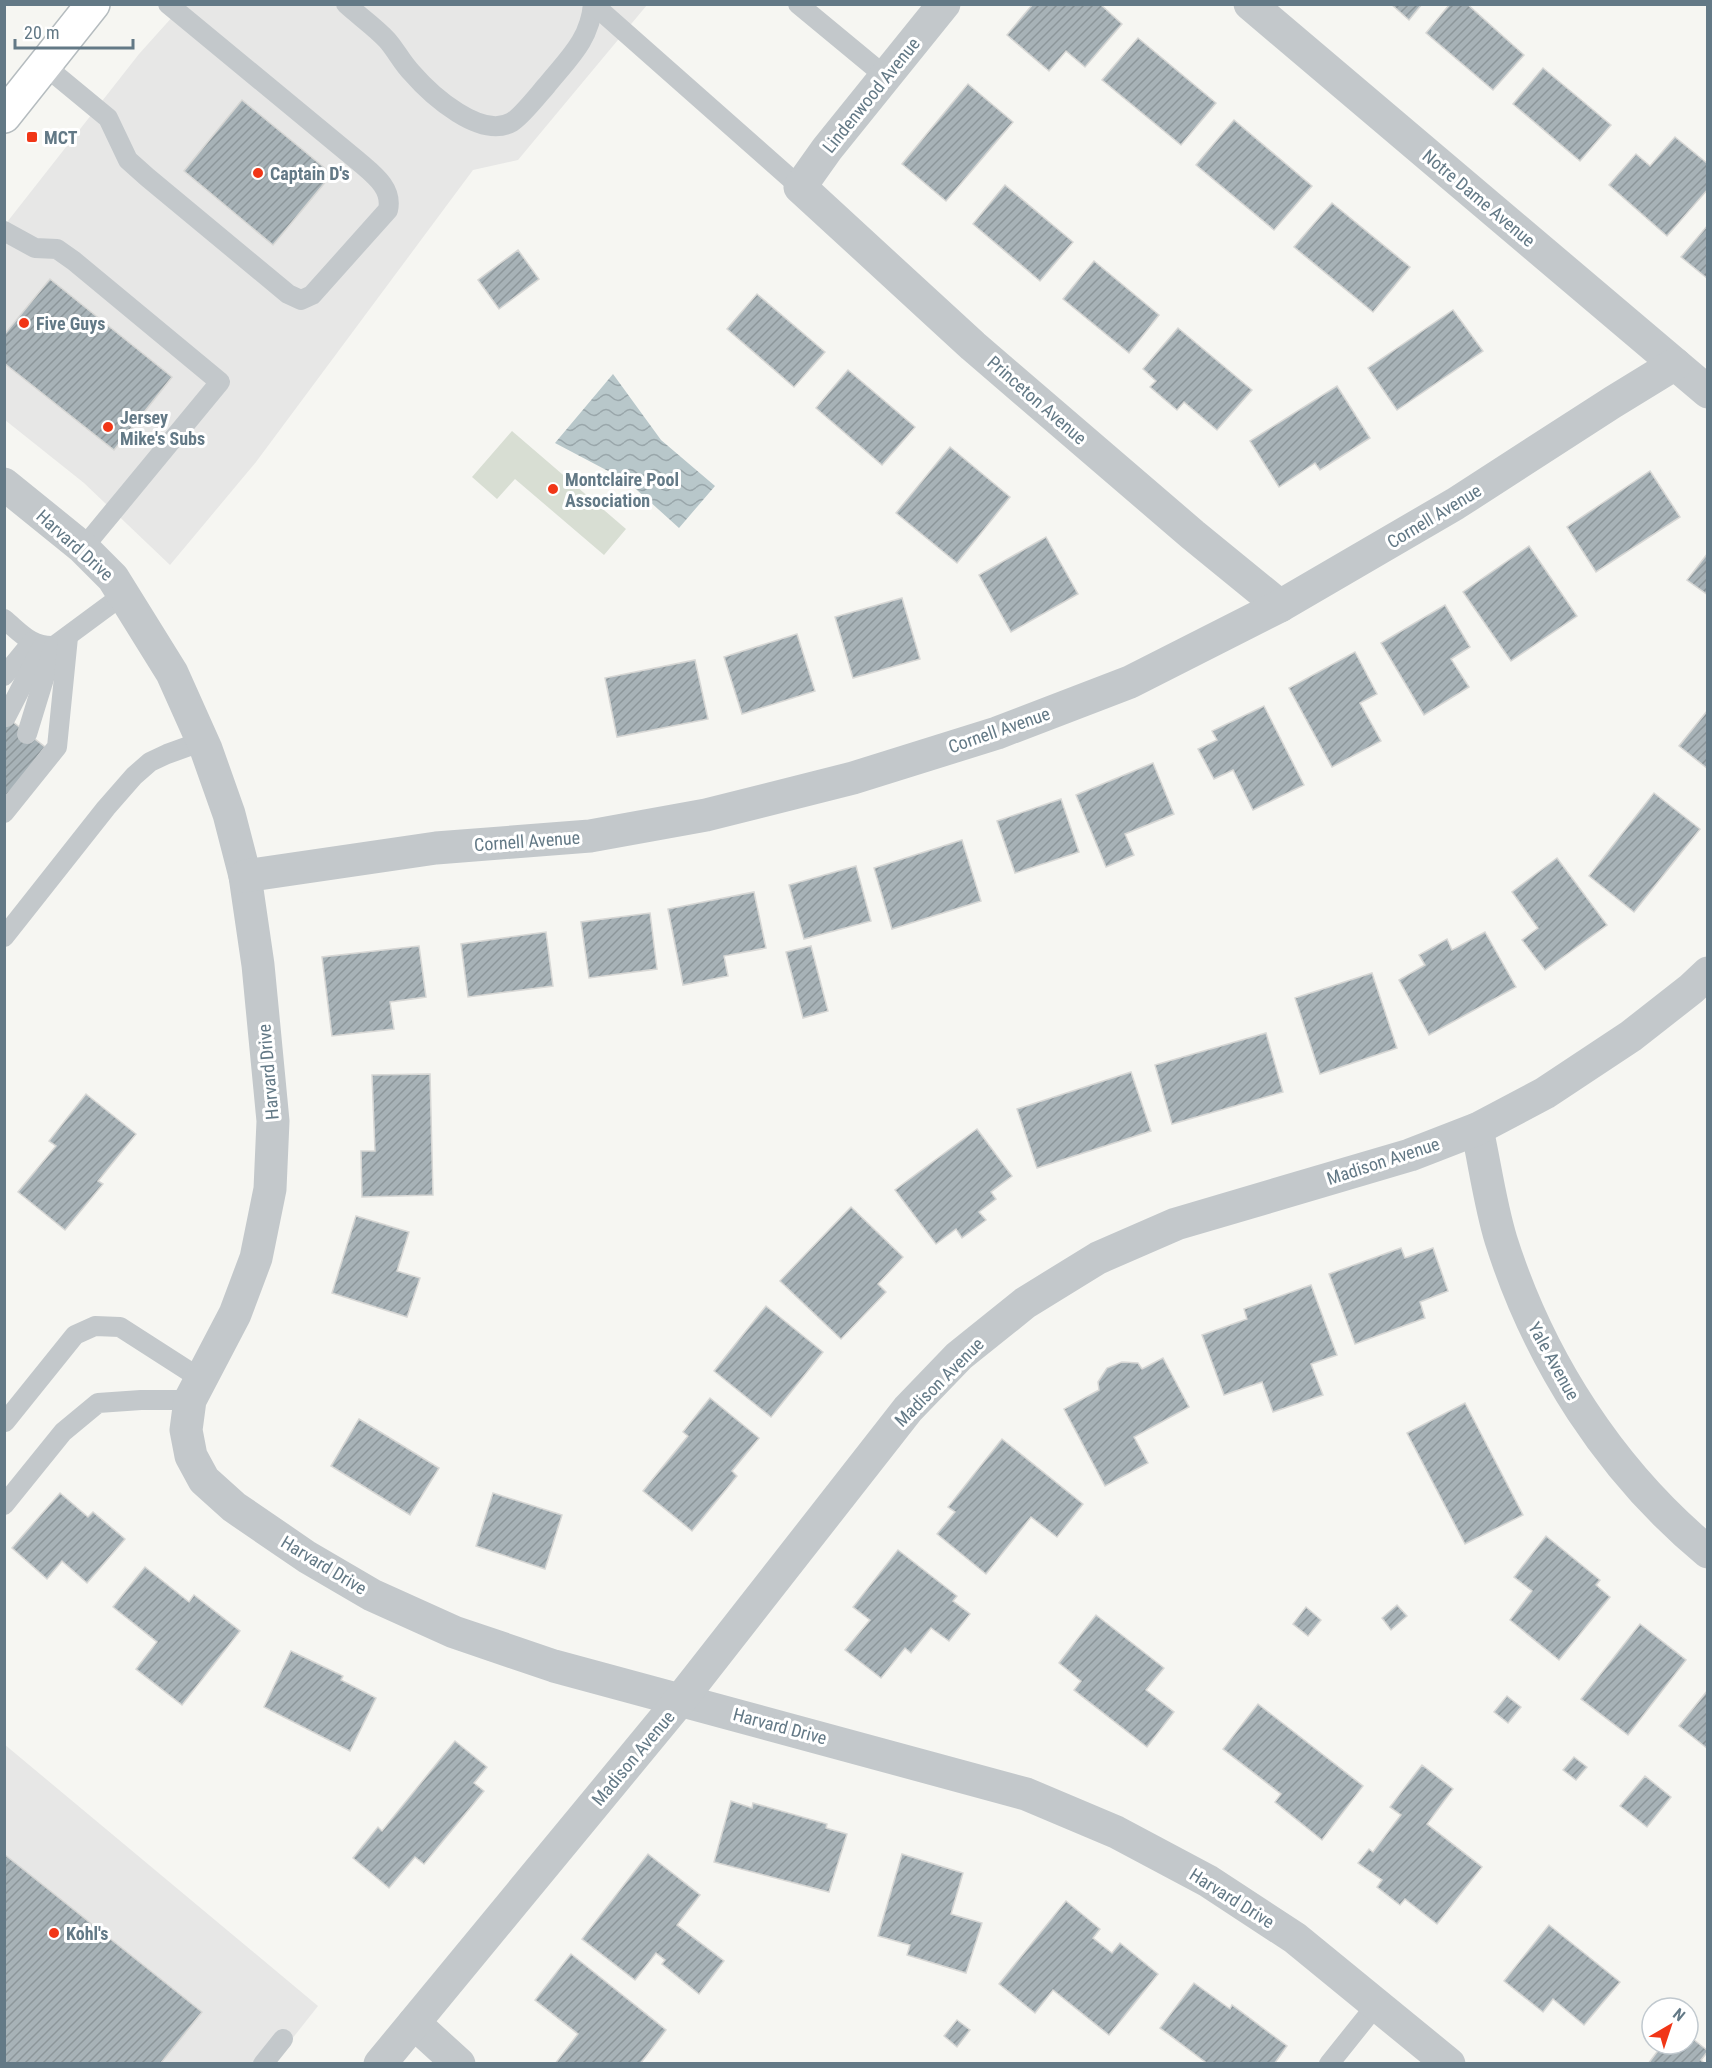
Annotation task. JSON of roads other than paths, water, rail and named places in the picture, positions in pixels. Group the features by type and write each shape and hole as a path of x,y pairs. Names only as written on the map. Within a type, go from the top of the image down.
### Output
{"main road":[{"path":"4,116 93,4"}],"street":[{"name":"Lindenwood Avenue","path":"800,187 827,149 944,4"},
{"name":"Notre Dame Avenue","path":"1250,4 1707,392"},
{"name":"Princeton Avenue","path":"800,187 973,346 1193,535 1280,606"},
{"name":"Cornell Avenue","path":"245,876 436,848 590,836 706,814 853,778 997,733 1130,682 1280,606 1455,504 1675,364"},
{"name":"Harvard Drive","path":"4,484 83,548 113,578 172,673 203,741 229,814 245,876 258,965 273,1121 270,1189 252,1269 235,1314 196,1390 186,1430 191,1456 204,1480 234,1507 306,1557 372,1595 454,1632 554,1666 1026,1794 1116,1832 1208,1881 1295,1938 1449,2064"},
{"name":"Madison Avenue","path":"380,2064 681,1699 908,1409 959,1356 1025,1303 1098,1258 1176,1224 1410,1155 1477,1129 1545,1093 1631,1036 1691,989 1707,973"},
{"name":"Yale Avenue","path":"1477,1129 1501,1239 1530,1320 1568,1391 1623,1467 1677,1526 1707,1551"},
{"path":"414,2023 459,2064"}],"lane":[{"path":"45,66 108,118 128,160 147,177 288,294 301,300 312,295 388,210 390,201 383,184 358,160 168,4"},
{"path":"346,4 387,39 410,72 440,100 471,121 492,126 512,122 581,44 592,21 593,4"},
{"path":"593,4 800,187"},
{"path":"798,4 885,76"},
{"path":"4,231 11,237 35,248 57,249 220,382 83,548"},
{"path":"4,675 123,595"},
{"path":"4,619 49,643"},
{"path":"6,717 49,643"},
{"path":"27,734 49,643"},
{"path":"4,813 57,747 49,643"},
{"path":"4,937 134,776 150,762 203,741"},
{"path":"5,1422 75,1335 95,1326 120,1327 196,1390"},
{"path":"4,1505 63,1432 98,1403 141,1400 196,1390"},
{"path":"1329,2064 1377,2004"},
{"path":"263,2064 283,2039"}],"water":[{"path":"613,374 661,440 715,486 679,528 627,481 555,443"}],"place":[{"name":"MCT","path":"32,137"},
{"name":"Captain D's","path":"258,173"},
{"name":"Five Guys","path":"24,323"},
{"name":"Jersey Mike's Subs","path":"108,427"},
{"name":"Montclaire Pool Association","path":"553,489"},
{"name":"Kohl's","path":"54,1933"}]}
